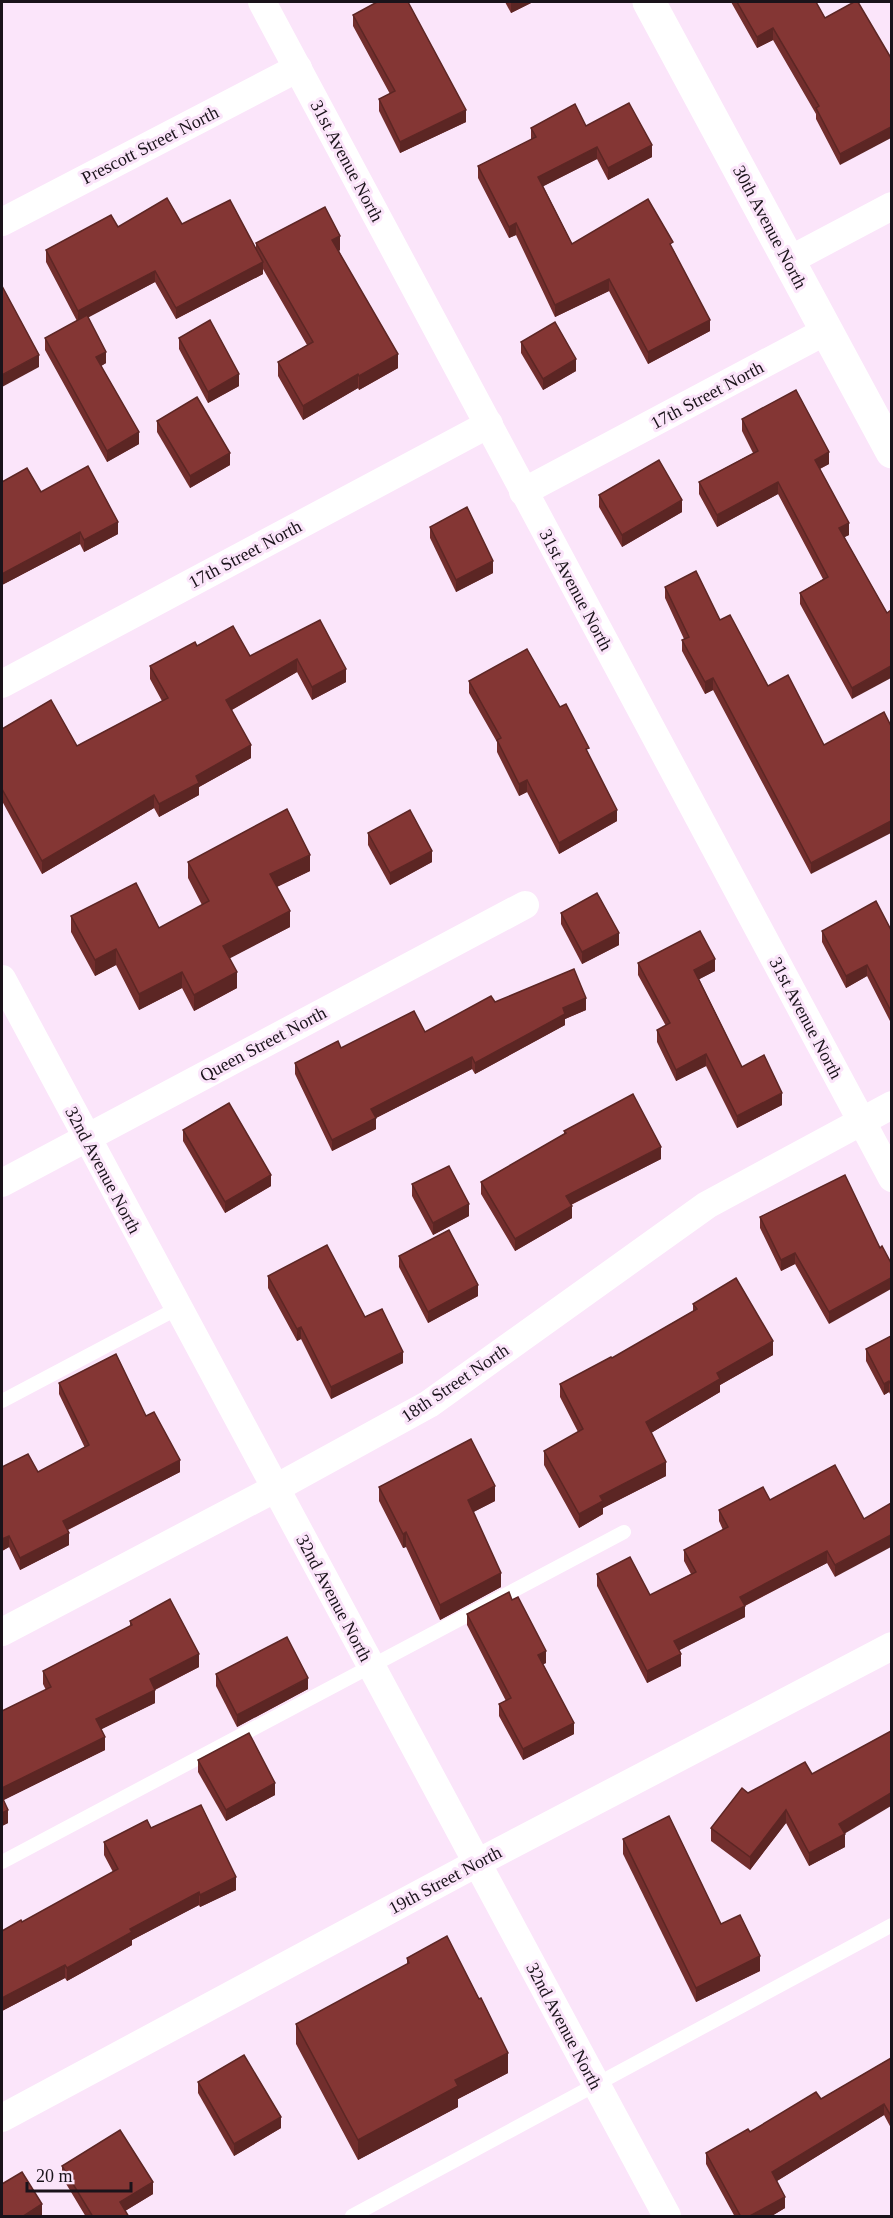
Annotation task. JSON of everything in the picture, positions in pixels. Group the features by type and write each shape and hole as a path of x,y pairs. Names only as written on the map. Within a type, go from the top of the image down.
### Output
{"street":[{"name":"31st Avenue North","path":"262,2 891,1178"},
{"name":"30th Avenue North","path":"649,2 891,452"},
{"name":"Prescott Street North","path":"2,222 298,68"},
{"path":"788,261 891,206"},
{"name":"17th Street North","path":"524,492 826,331"},
{"name":"17th Street North","path":"2,684 489,424"},
{"name":"Queen Street North","path":"2,1183 525,905"},
{"name":"32nd Avenue North","path":"2,979 667,2217"},
{"name":"18th Street North","path":"2,1632 276,1488 429,1404 707,1205 891,1105"},
{"name":"19th Street North","path":"2,2118 477,1863 891,1646"}],"lane":[{"path":"2,1401 178,1308"},
{"path":"2,1862 624,1532"},
{"path":"351,2217 891,1925"}],"building":[{"path":"377,2 408,2 466,110 400,142 379,99 395,91 353,15"},
{"path":"737,2 816,2 825,18 858,2 891,58 891,127 840,154 816,108 819,106 773,28 757,37"},
{"path":"629,103 652,145 608,168 597,147 538,177 572,244 648,199 673,242 670,244 710,320 648,352 609,279 555,305 516,223 509,227 478,166 536,137 531,128 575,104 586,126"},
{"path":"167,198 182,224 230,200 263,262 176,308 155,271 78,311 46,250 111,215 118,227"},
{"path":"325,207 340,236 332,240 398,354 303,406 278,362 313,342 256,243"},
{"path":"2,286 39,355 2,375"},
{"path":"87,315 106,352 96,357 139,432 107,451 45,338"},
{"path":"210,320 239,374 208,392 179,338"},
{"path":"555,322 576,359 543,379 521,342"},
{"path":"796,390 829,452 815,460 849,523 839,528 887,613 891,610 891,666 852,688 800,593 828,577 778,482 717,515 699,482 758,451 742,419"},
{"path":"197,397 230,453 190,476 157,421"},
{"path":"659,460 682,500 622,535 599,495"},
{"path":"88,466 118,522 84,540 80,532 2,574 2,482 27,468 41,492"},
{"path":"467,507 493,561 456,580 430,527"},
{"path":"696,571 720,620 730,615 768,686 788,675 824,745 884,712 891,726 891,821 811,863 713,678 705,682 682,640 689,637 665,587"},
{"path":"320,620 346,669 312,687 297,659 226,700 251,745 196,776 199,783 159,804 154,795 42,861 2,789 2,729 51,700 77,746 168,698 150,666 195,642 197,646 233,626 250,656"},
{"path":"527,649 560,707 566,704 617,810 559,843 527,780 519,784 497,740 501,738 469,681"},
{"path":"287,809 310,855 270,874 290,911 223,946 237,972 194,995 182,972 139,994 116,949 95,960 71,916 136,883 159,928 209,901 188,862"},
{"path":"410,810 432,851 390,873 368,833"},
{"path":"597,893 619,933 582,952 561,913"},
{"path":"876,901 891,930 891,1011 867,965 846,976 822,931"},
{"path":"700,931 715,959 694,970 742,1067 764,1055 782,1093 737,1116 706,1054 676,1070 657,1030 670,1023 638,963"},
{"path":"574,969 586,998 563,1008 565,1014 475,1063 472,1057 371,1109 376,1118 332,1140 295,1063 338,1041 341,1048 414,1011 425,1032 491,996 495,1002"},
{"path":"633,1094 661,1147 566,1196 572,1206 515,1239 481,1182 566,1133 564,1131"},
{"path":"229,1103 271,1175 225,1202 183,1130"},
{"path":"449,1166 469,1204 433,1223 412,1184"},
{"path":"845,1175 880,1248 882,1246 891,1263 891,1278 829,1312 795,1253 781,1260 760,1217"},
{"path":"449,1230 478,1285 428,1312 399,1256"},
{"path":"327,1245 365,1317 382,1309 403,1352 331,1387 301,1327 297,1329 268,1276"},
{"path":"736,1278 773,1341 717,1373 720,1379 646,1422 666,1462 600,1496 603,1501 579,1514 544,1451 583,1429 560,1384 612,1358 697,1309 693,1304"},
{"path":"891,1336 891,1385 889,1381 884,1384 866,1349"},
{"path":"116,1354 146,1416 154,1412 180,1460 63,1521 69,1533 20,1558 9,1536 2,1539 2,1467 28,1454 38,1472 89,1445 59,1383"},
{"path":"471,1439 495,1486 468,1500 501,1573 440,1605 406,1532 403,1534 379,1487"},
{"path":"835,1465 864,1519 891,1503 891,1535 835,1565 827,1551 740,1597 745,1606 674,1641 681,1654 647,1671 597,1574 630,1557 650,1595 696,1572 684,1550 728,1527 719,1510 763,1487 770,1500"},
{"path":"509,1592 512,1600 518,1597 546,1651 538,1655 574,1723 523,1749 499,1704 511,1698 467,1614"},
{"path":"170,1599 199,1654 150,1679 155,1690 96,1719 105,1737 2,1788 2,1711 51,1687 43,1671 132,1625 130,1621"},
{"path":"287,1637 308,1678 237,1715 216,1674"},
{"path":"891,1731 891,1793 839,1824 845,1834 809,1853 786,1810 750,1857 711,1828 742,1788 748,1793 805,1762 812,1774"},
{"path":"249,1733 275,1783 226,1810 198,1760"},
{"path":"2,1797 8,1810 2,1813"},
{"path":"201,1805 236,1877 200,1895 199,1892 130,1929 132,1932 67,1968 65,1965 2,1998 2,1931 118,1869 104,1842 147,1820 151,1828"},
{"path":"669,1816 721,1924 740,1915 760,1956 696,1988 623,1839"},
{"path":"447,1936 508,2053 455,2080 458,2086 358,2140 296,2024 409,1963 407,1958"},
{"path":"244,2055 281,2117 234,2144 198,2082"},
{"path":"891,2058 891,2116 884,2104 772,2172 785,2197 748,2217 741,2217 706,2153 748,2129 750,2132 816,2092 821,2099"},
{"path":"120,2130 153,2182 120,2202 129,2217 93,2217 62,2166"},
{"path":"22,2172 42,2204 22,2217 2,2217 2,2184"}]}
